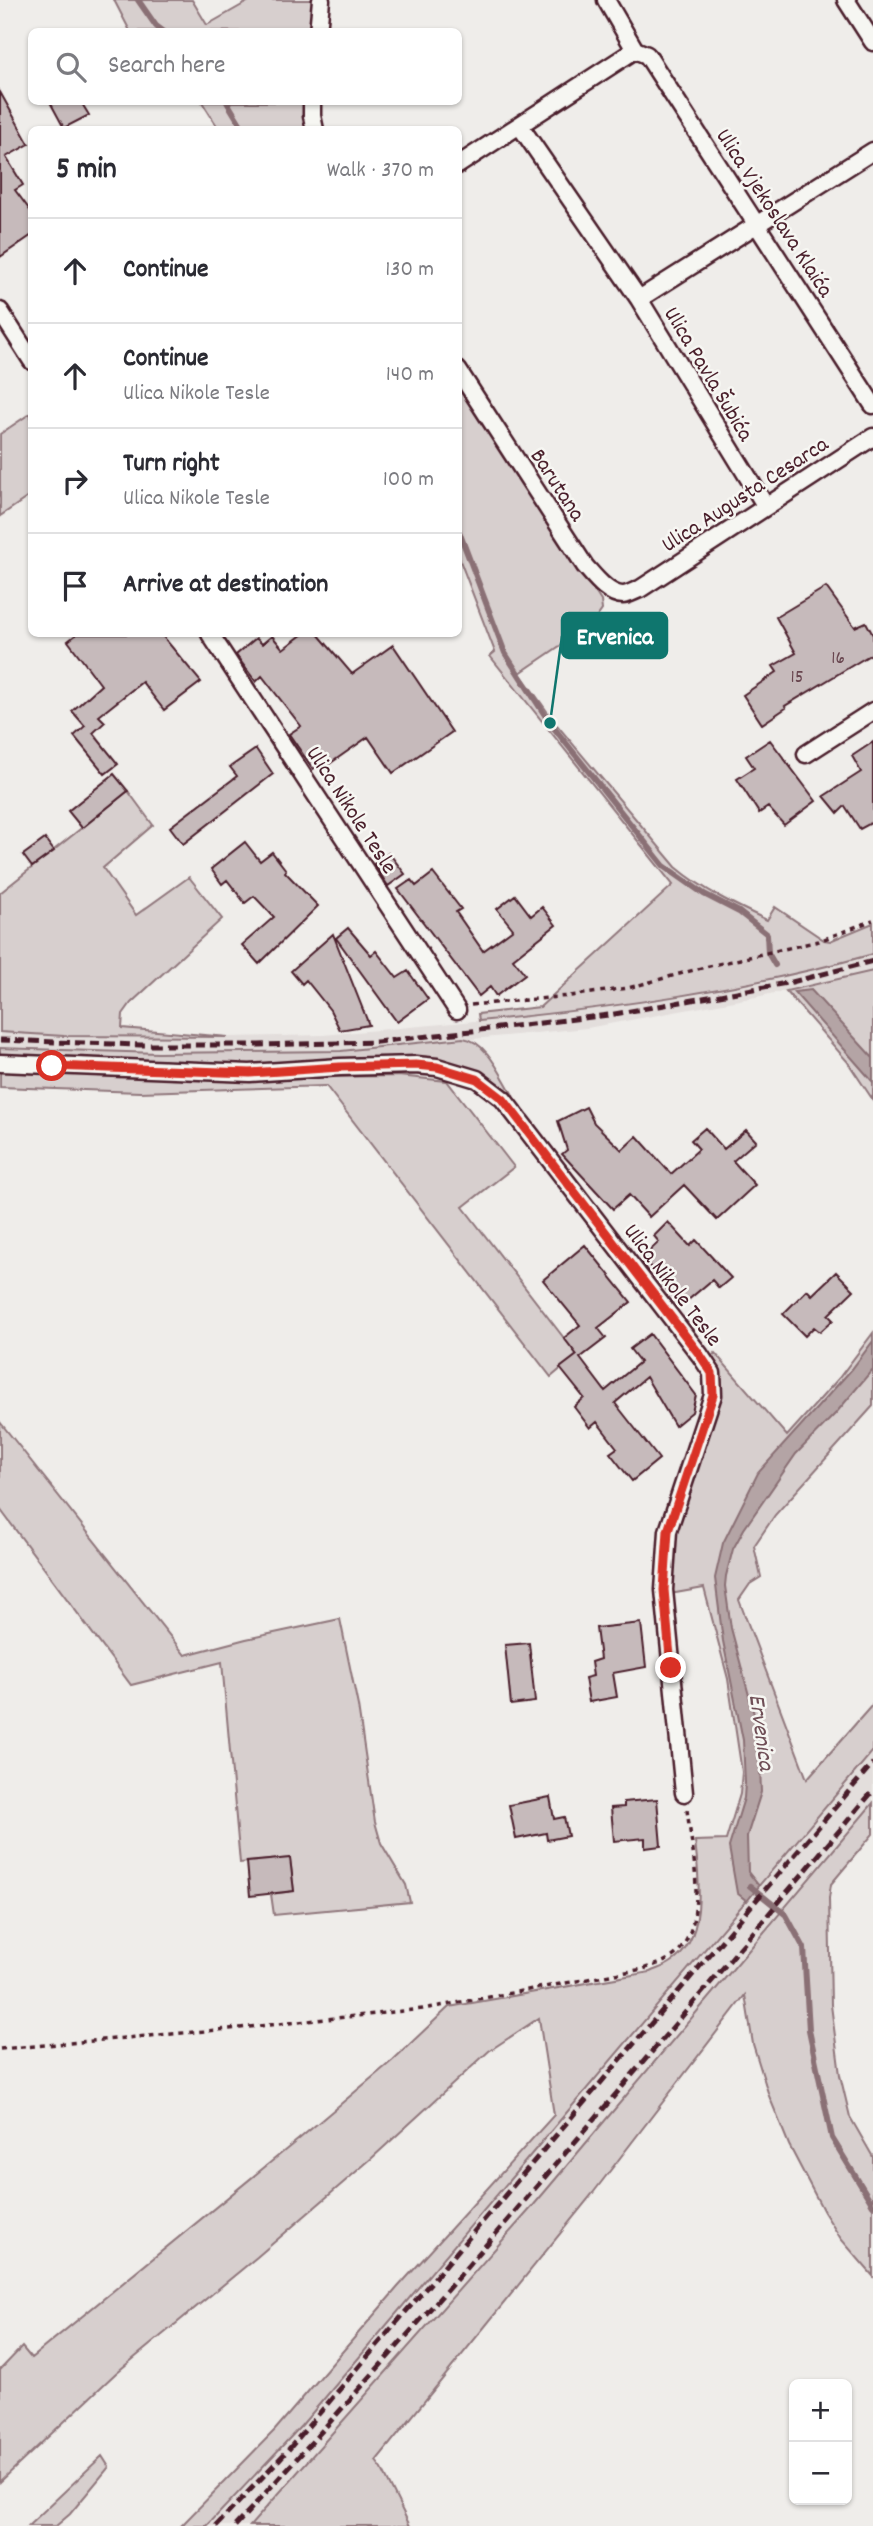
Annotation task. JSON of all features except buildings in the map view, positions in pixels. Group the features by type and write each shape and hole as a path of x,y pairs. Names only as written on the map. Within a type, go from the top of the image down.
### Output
{"street":[{"path":"318,28 321,0"},
{"name":"Ulica Vjekoslava Klaića","path":"606,0 635,50 647,55 873,405"},
{"path":"846,0 873,42"},
{"path":"462,162 635,50"},
{"path":"312,105 315,126"},
{"name":"Ulica Pavla Šubića","path":"520,126 639,299 765,505"},
{"name":"Ulica Pavla Šubića","path":"639,299 873,151"},
{"path":"0,311 28,355"},
{"name":"Barutana","path":"462,376 585,566 597,580 614,592 623,595 640,589"},
{"name":"Ulica Augusta Cesarca","path":"640,589 873,437"},
{"name":"Ulica Nikole Tesle","path":"212,637 456,1008"},
{"path":"806,754 873,711"},
{"name":"Ulica Nikole Tesle","path":"0,1063 250,1073 416,1065 450,1070 477,1079 503,1099 712,1373 713,1395 668,1531 664,1590 684,1793"}],"path":[{"path":"456,1008 628,988 819,941 873,920"},
{"path":"0,2049 423,2009 643,1969 666,1961 678,1952 688,1936 693,1920 696,1889 684,1793"}],"shaded area":[{"path":"114,0 192,0 207,25 251,0 317,0 314,28 128,28"},
{"path":"204,105 306,105 306,126 217,126"},
{"path":"462,390 601,601 602,610 592,624 520,673 556,724 676,867 697,883 767,920 775,907 824,940 830,941 873,923 873,954 727,988 579,1010 479,1021 478,1014 540,1007 673,885 490,656 495,652 462,566"},
{"path":"28,415 28,497 0,516 0,434"},
{"path":"128,791 153,825 103,868 136,915 189,877 222,919 131,1003 123,1014 122,1028 228,1037 64,1036 0,1032 0,893"},
{"path":"873,954 873,971 756,997 587,1028 341,1051 158,1053 0,1048 0,1032 181,1038 323,1035 528,1016 763,982"},
{"path":"873,971 873,1100 847,1061 786,991"},
{"path":"811,990 873,1058 873,1082 794,992"},
{"path":"463,1038 472,1041 486,1052 513,1095 508,1098 489,1079 471,1069 452,1064 217,1066 0,1058 0,1048 158,1053 341,1051"},
{"path":"0,1069 213,1078 398,1076 447,1081 514,1167 463,1207 577,1355 551,1377 326,1086 140,1092 0,1087"},
{"path":"873,1333 873,1406 775,1515 754,1546 761,1577 750,1584 739,1600 807,1779 873,1704 873,1751 301,2426 207,2526 181,2526 275,2430 398,2287 554,2115 539,2018 489,2051 372,2158 116,2373 0,2482 0,2370 22,2347 31,2358 299,2139 393,2060 449,2007 650,1972 668,1964 682,1953 691,1940 698,1907 695,1841 726,1840 740,1794 742,1772 728,1679 704,1588 670,1594 673,1539 719,1396 709,1360 715,1353 787,1436 839,1378"},
{"path":"873,1341 873,1369 836,1413 796,1454 744,1529 733,1549 726,1576 731,1628 755,1718 760,1765 761,1792 747,1836 748,1872 759,1886 747,1901 737,1893 729,1847 744,1798 743,1740 723,1641 715,1578 723,1543 758,1473 852,1369"},
{"path":"0,1422 185,1655 340,1619 358,1706 375,1822 381,1843 406,1885 410,1902 274,1915 271,1894 294,1891 290,1858 240,1863 222,1662 131,1685 0,1509"},
{"path":"873,1751 873,1803 532,2207 250,2526 207,2526 301,2426"},
{"path":"873,1803 873,1834 831,1884 829,1898 831,2005 840,2075 850,2117 873,2157 873,2276 841,2239 789,2145 769,2096 753,2044 745,1995 593,2193 376,2461 410,2526 250,2526 532,2207"},
{"path":"102,2456 109,2467 70,2514 56,2526 28,2526"}],"waterway":[{"name":"Ervenica","path":"138,0 159,28"},
{"name":"Ervenica","path":"229,105 242,126"},
{"name":"Ervenica","path":"462,540 505,653 550,723 664,866 704,894 739,912 767,934 768,953 775,965"},
{"name":"Ervenica","path":"750,1886 786,1915 804,1948 809,2030 832,2138 873,2205"}],"railway":[{"path":"0,1040 140,1045 377,1042 609,1015 792,982 873,961"},
{"path":"216,2526 288,2450 873,1763"},
{"path":"235,2526 478,2254 873,1791"}],"place":[{"name":"Ervenica","path":"550,723"}],"route":[{"path":"52,1066 250,1073 416,1065 437,1067 477,1079 503,1099 712,1373 713,1395 668,1531 664,1590 671,1668"}]}
